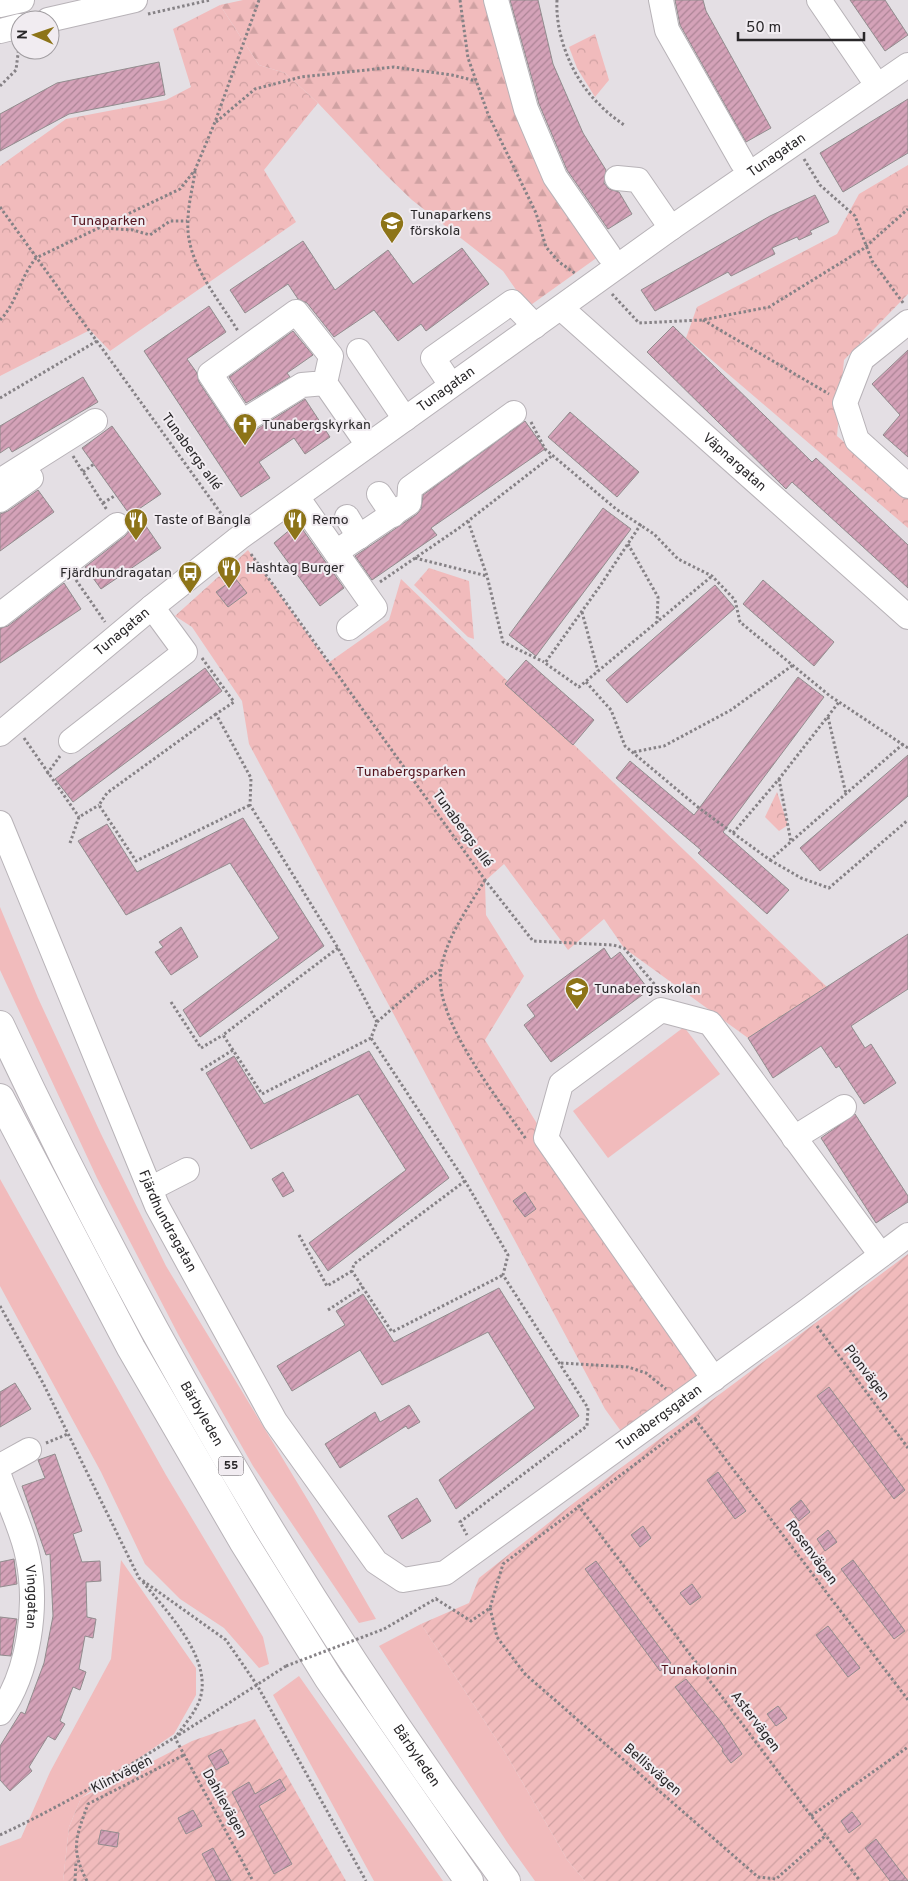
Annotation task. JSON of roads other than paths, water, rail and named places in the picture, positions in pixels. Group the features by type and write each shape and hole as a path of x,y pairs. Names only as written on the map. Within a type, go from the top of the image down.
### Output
{"main road":[{"name":"Bärbyleden","path":"0,1025 50,1130 155,1332 264,1524 354,1663 455,1812 506,1881"},
{"name":"Bärbyleden","path":"0,1098 131,1348 243,1541 329,1679 469,1881"}],"street":[{"path":"0,5 22,0"},
{"path":"60,17 135,0"},
{"path":"496,0 526,109 555,177 609,255"},
{"path":"661,0 667,30 742,162"},
{"path":"819,0 877,85"},
{"name":"Tunagatan","path":"0,734 152,607 239,538 671,228 877,85 908,66"},
{"path":"617,178 638,180 671,228"},
{"path":"451,386 433,358 512,302 535,326"},
{"name":"Väpnargatan","path":"561,308 908,617"},
{"path":"326,382 302,385 242,422 210,374 296,312 331,356 326,382 368,446"},
{"path":"908,322 862,359 845,403 857,440 908,486"},
{"path":"359,351 406,419"},
{"path":"336,552 353,527 393,515 409,503 410,488 522,416"},
{"path":"0,481 94,420"},
{"path":"0,500 71,449"},
{"path":"379,494 393,515"},
{"path":"297,496 375,608 349,628"},
{"path":"0,615 117,525"},
{"path":"71,741 185,652 152,607"},
{"name":"Fjärdhundragatan","path":"0,823 157,1206 276,1421 376,1562 403,1580"},
{"path":"714,1379 546,1138 561,1084 661,1010 710,1023 881,1255"},
{"path":"794,1138 844,1107"},
{"path":"150,1189 187,1170"},
{"name":"Tunabergsgatan","path":"403,1580 445,1573 688,1411 714,1379 908,1235"},
{"path":"0,1466 29,1450"},
{"name":"Vinggatan","path":"0,1478 28,1558 32,1604 26,1652 12,1696 0,1713"}],"place":[{"name":"Tunaparkens förskola","path":"392,244"},
{"name":"Tunabergskyrkan","path":"245,446"},
{"name":"Taste of Bangla","path":"136,541"},
{"name":"Remo","path":"295,541"},
{"name":"Hashtag Burger","path":"229,589"},
{"name":"Fjärdhundragatan","path":"190,594"},
{"name":"Tunabergsskolan","path":"577,1010"}],"park label":[{"name":"Tunaparken","path":"108,221"},
{"name":"Tunabergsparken","path":"411,772"},
{"name":"Tunakolonin","path":"699,1670"}]}
